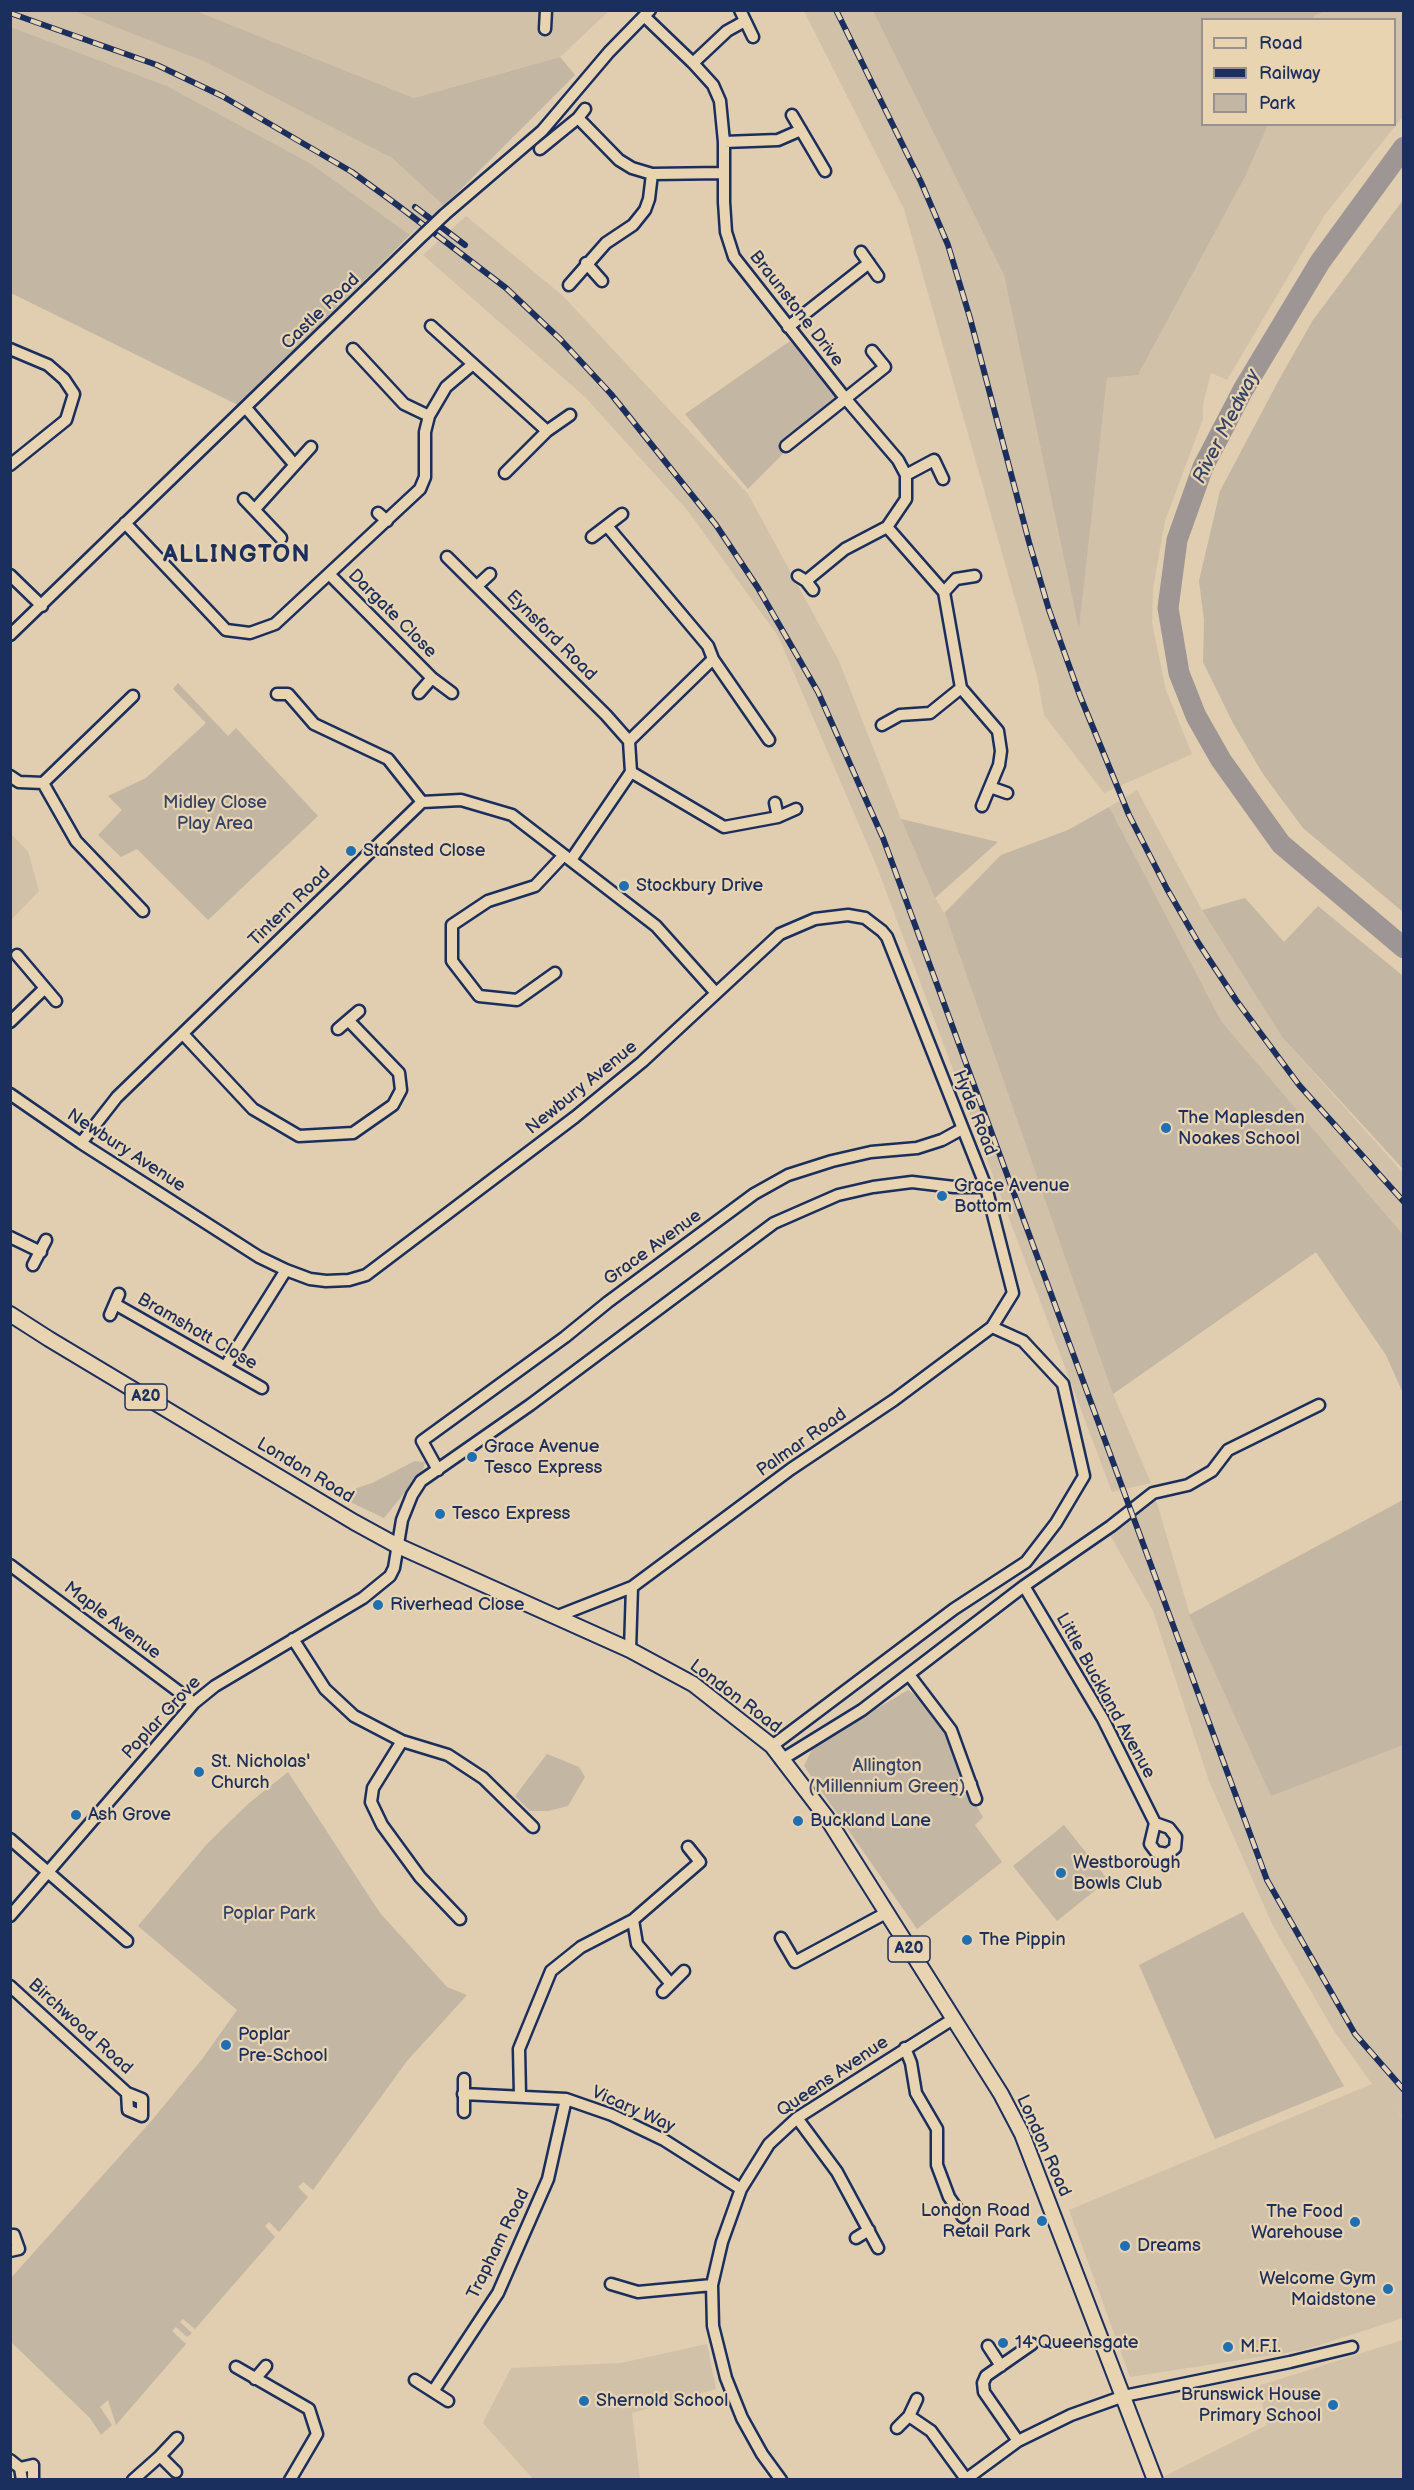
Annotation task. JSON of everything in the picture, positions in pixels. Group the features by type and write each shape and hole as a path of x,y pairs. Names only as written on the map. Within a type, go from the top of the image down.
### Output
{"main road":[{"name":"London Road","path":"10,1314 49,1340 396,1545 558,1616 630,1650 693,1684 772,1746 826,1818 1000,2094 1022,2134 1155,2480"}],"street":[{"path":"545,28 546,10"},
{"name":"Braunstone Drive","path":"647,13 713,85 720,100 724,142 726,232 734,257 845,398 898,460 906,475"},
{"name":"Castle Road","path":"10,635 444,215 542,131 609,52 647,13"},
{"path":"693,63 743,16 753,37"},
{"path":"540,149 581,113 620,160 632,168 652,174 724,173"},
{"path":"792,115 825,171"},
{"path":"724,142 778,140 801,129"},
{"path":"569,285 606,243 633,225 645,210 649,199 652,174"},
{"path":"861,252 878,276"},
{"path":"586,263 602,280"},
{"path":"788,327 868,263"},
{"path":"430,326 548,431"},
{"path":"10,349 48,365 64,379 74,394 66,420 10,465"},
{"path":"353,349 404,404 429,416"},
{"path":"786,446 885,367 872,351"},
{"path":"125,523 226,630 250,633 275,624 420,489 425,477 425,432 429,416 446,387 473,364"},
{"path":"246,408 294,464"},
{"path":"505,473 548,431 570,415"},
{"path":"255,509 311,447"},
{"path":"806,582 845,549 887,527 906,499 906,475 934,460 943,479"},
{"path":"244,500 281,538"},
{"path":"378,513 387,521"},
{"path":"592,537 622,514"},
{"path":"607,526 708,646 713,659 769,740"},
{"path":"887,527 944,592 961,688 998,731 1000,758 982,806"},
{"name":"Eynsford Road","path":"447,556 606,714 629,741"},
{"name":"Dargate Close","path":"329,574 432,678 452,693"},
{"path":"477,586 490,574"},
{"path":"10,575 42,606"},
{"path":"944,592 956,579 976,577"},
{"path":"555,974 517,1000 479,996 452,961 452,925 488,901 536,886 568,857 631,772 629,741 713,659"},
{"name":"Dargate Close","path":"419,693 432,678"},
{"path":"882,725 900,715 930,713 961,688"},
{"path":"277,694 288,694 314,724 388,759 422,802 461,800 512,815 656,926 716,992"},
{"path":"10,776 19,782 28,784 43,783 133,696"},
{"path":"631,772 724,827 778,817 796,809"},
{"path":"43,783 76,841 143,911"},
{"path":"990,787 1007,793"},
{"name":"Tintern Road","path":"81,1143 117,1097 422,802"},
{"path":"775,803 778,817"},
{"name":"Newbury Avenue","path":"10,1094 81,1143 259,1257 286,1270 326,1281 349,1280 366,1275 575,1118 642,1062 780,934 815,919 848,915 865,918 887,937"},
{"name":"Hyde Road","path":"887,937 986,1187 1013,1293 992,1327"},
{"path":"17,955 56,1001"},
{"path":"10,1022 45,988"},
{"path":"338,1029 359,1011"},
{"path":"183,1034 253,1109 299,1136 353,1133 393,1105 401,1090 399,1073 349,1021"},
{"name":"Grace Avenue","path":"438,1470 422,1441 565,1337 608,1302 754,1194 788,1175 832,1161 871,1152 916,1148 942,1140 962,1129"},
{"path":"396,1545 412,1495 421,1481 530,1405 774,1223 838,1195 873,1187 912,1182 954,1187 986,1187"},
{"path":"10,1237 41,1252"},
{"path":"33,1265 46,1240"},
{"path":"225,1367 286,1270"},
{"name":"Bramshott Close","path":"115,1304 262,1388"},
{"path":"772,1746 954,1608 1026,1562 1056,1523 1084,1476 1063,1384 1023,1341 992,1327"},
{"name":"Palmar Road","path":"558,1616 632,1587 791,1469 894,1400 992,1327"},
{"path":"781,1760 862,1710 910,1676 1024,1586 1111,1526 1153,1493 1188,1485 1212,1471 1228,1450 1319,1405"},
{"name":"Poplar Grove","path":"10,1916 194,1703 215,1686 385,1582 394,1568 396,1545"},
{"name":"Maple Avenue","path":"10,1565 194,1703"},
{"name":"Little Buckland Avenue","path":"1024,1586 1103,1719 1155,1823"},
{"path":"630,1650 632,1587"},
{"path":"293,1639 325,1689 354,1716 402,1741 448,1755 483,1778 533,1827"},
{"path":"910,1676 951,1730 976,1799"},
{"path":"402,1741 373,1788 371,1802 382,1825 420,1877 460,1919"},
{"path":"954,1788 971,1784"},
{"path":"10,1839 127,1941"},
{"path":"520,2095 519,2049 551,1971 581,1947 633,1920 700,1862 688,1847"},
{"path":"781,1938 795,1962 886,1913"},
{"path":"633,1920 637,1944 667,1988 684,1971"},
{"name":"Birchwood Road","path":"10,1986 127,2092"},
{"name":"Queens Avenue","path":"781,2480 752,2436 726,2378 713,2326 712,2285 722,2242 741,2189 769,2144 797,2118 952,2019"},
{"path":"905,2048 911,2063 916,2093 937,2129 938,2164 949,2197 963,2217"},
{"path":"464,2079 464,2112"},
{"name":"Vicary Way","path":"463,2094 566,2099 612,2115 664,2140 741,2189"},
{"name":"Trapham Road","path":"434,2390 498,2293 548,2179 566,2099"},
{"path":"797,2118 837,2172 878,2248"},
{"path":"856,2238 869,2230"},
{"path":"10,2235 15,2235 19,2249 10,2250"},
{"path":"611,2284 638,2292 712,2285"},
{"path":"1018,2441 984,2392 983,2383 986,2376 1032,2344"},
{"path":"988,2346 1001,2366"},
{"path":"909,2416 931,2430 965,2479 1018,2441 1071,2415 1124,2396 1352,2347"},
{"path":"255,2379 266,2366"},
{"path":"236,2367 309,2409 317,2434 290,2480"},
{"path":"415,2380 448,2401"},
{"path":"897,2428 909,2416 916,2399"},
{"path":"133,2480 177,2438"},
{"path":"160,2456 176,2472"},
{"path":"10,2460 20,2468 22,2480"},
{"path":"20,2468 33,2465 33,2480"}],"shaded area":[{"path":"1322,10 1403,11 1403,116 1396,125 1396,18 1312,18"},
{"path":"10,11 74,11 206,61 392,158 444,206 410,235 310,163 167,86 11,27"},
{"path":"196,11 609,11 560,57 414,98"},
{"path":"804,11 873,11 1004,275 1079,627 1107,378 1138,375 1246,175 1268,126 1395,126 1324,216 1227,380 1211,373 1203,404 1203,419 1165,521 1153,589 1152,623 1166,690 1192,754 1104,793 1044,715 1037,676 904,209"},
{"path":"466,216 562,295 748,494 839,661 901,819 944,913 1001,855 1172,952 1109,807 1137,790 1202,910 1282,1037 1403,1173 1403,1393 1386,1355 1316,1252 1113,1394 1151,1483 1112,1492 875,862 778,636 688,511 585,397 423,255"},
{"path":"10,833 28,851 39,891 11,920"},
{"path":"1156,1500 1190,1615 1403,1500 1403,2117 1393,2107 1404,2119 1403,2318 1304,2350 1130,2377 1069,2210 1372,2084 1334,2031 1273,1926 1209,1781 1153,1611 1109,1533"},
{"name":"Brunswick House Primary School","path":"1403,2340 1403,2479 1167,2479 1165,2476 1267,2425 1258,2386"},
{"name":"Shernold School","path":"707,2344 716,2389 632,2413 640,2479 533,2479 483,2423 511,2368 621,2363"}],"green space":[{"path":"74,11 196,11 414,98 560,57 575,75 444,206 392,158 206,62"},
{"path":"873,11 1326,11 1313,18 1201,18 1201,126 1268,126 1246,175 1138,375 1107,378 1079,629 1004,275"},
{"path":"11,27 167,86 310,163 410,235 238,405 11,293"},
{"path":"1403,200 1403,912 1303,828 1263,774 1233,723 1203,662 1204,620 1199,581 1220,491 1281,376 1313,320"},
{"path":"790,341 837,399 748,489 685,414"},
{"name":"Midley Close Play Area","path":"178,683 228,736 236,728 318,816 208,920 137,849 121,857 98,835 122,810 108,796 146,778 206,723 173,689"},
{"name":"The Maplesden Noakes School","path":"1109,807 1221,1021 1403,1235 1403,1393 1386,1355 1316,1252 1113,1394 945,913 1001,855 1068,830"},
{"path":"901,819 998,842 935,898"},
{"path":"1245,898 1284,942 1318,906 1403,976 1403,1169 1282,1037 1202,910"},
{"path":"415,1461 425,1462 423,1470 384,1518 348,1501 343,1493 372,1483"},
{"path":"1403,1500 1403,1745 1271,1796 1189,1615"},
{"name":"Allington (Millennium Green)","path":"908,1690 918,1695 949,1735 962,1774 958,1781 950,1784 952,1793 963,1792 972,1799 983,1817 975,1825 1002,1862 917,1929 804,1766 813,1747"},
{"path":"547,1754 579,1767 585,1777 568,1806 548,1811 530,1811 515,1796"},
{"name":"Poplar Park","path":"288,1772 380,1913 447,1987 467,1995 407,2061 313,2190 303,2182 298,2187 308,2197 279,2232 269,2222 265,2226 275,2237 195,2329 183,2319 180,2322 192,2333 187,2337 176,2327 172,2331 186,2344 116,2425 108,2400 100,2407 112,2425 101,2435 90,2418 11,2342 11,2278 153,2119 203,2058 237,2010 138,1926 207,1844 248,1804"},
{"name":"Westborough Bowls Club","path":"1064,1825 1108,1880 1057,1921 1013,1866"},
{"path":"1243,1912 1344,2086 1215,2139 1139,1965"}],"waterway":[{"name":"River Medway","path":"1404,147 1320,262 1243,390 1203,467 1177,540 1168,608 1179,673 1196,716 1221,760 1281,844 1404,948"}],"railway":[{"path":"836,10 921,182 948,245 1049,610 1080,696 1129,815 1167,889 1199,944 1236,1000 1299,1085 1404,1202"},
{"path":"10,13 157,65 222,96 352,172 506,288 560,339 611,394 716,525 758,588 818,692 883,838 1267,1880 1355,2034 1404,2090"},
{"path":"415,207 465,245"}],"place":[{"name":"Stansted Close","path":"351,851"},
{"name":"Stockbury Drive","path":"624,886"},
{"name":"The Maplesden Noakes School","path":"1166,1128"},
{"name":"Grace Avenue Bottom","path":"942,1196"},
{"name":"Grace Avenue Tesco Express","path":"472,1457"},
{"name":"Tesco Express","path":"440,1514"},
{"name":"Riverhead Close","path":"378,1605"},
{"name":"St. Nicholas' Church","path":"199,1772"},
{"name":"Ash Grove","path":"76,1815"},
{"name":"Buckland Lane","path":"798,1821"},
{"name":"Westborough Bowls Club","path":"1061,1873"},
{"name":"The Pippin","path":"967,1940"},
{"name":"Poplar Pre-School","path":"226,2045"},
{"name":"London Road Retail Park","path":"1042,2221"},
{"name":"The Food Warehouse","path":"1355,2222"},
{"name":"Dreams","path":"1125,2246"},
{"name":"Welcome Gym Maidstone","path":"1388,2289"},
{"name":"14 Queensgate","path":"1003,2343"},
{"name":"M.F.I.","path":"1228,2347"},
{"name":"Shernold School","path":"584,2401"},
{"name":"Brunswick House Primary School","path":"1333,2405"}],"district":[{"name":"ALLINGTON","path":"237,556"}]}
